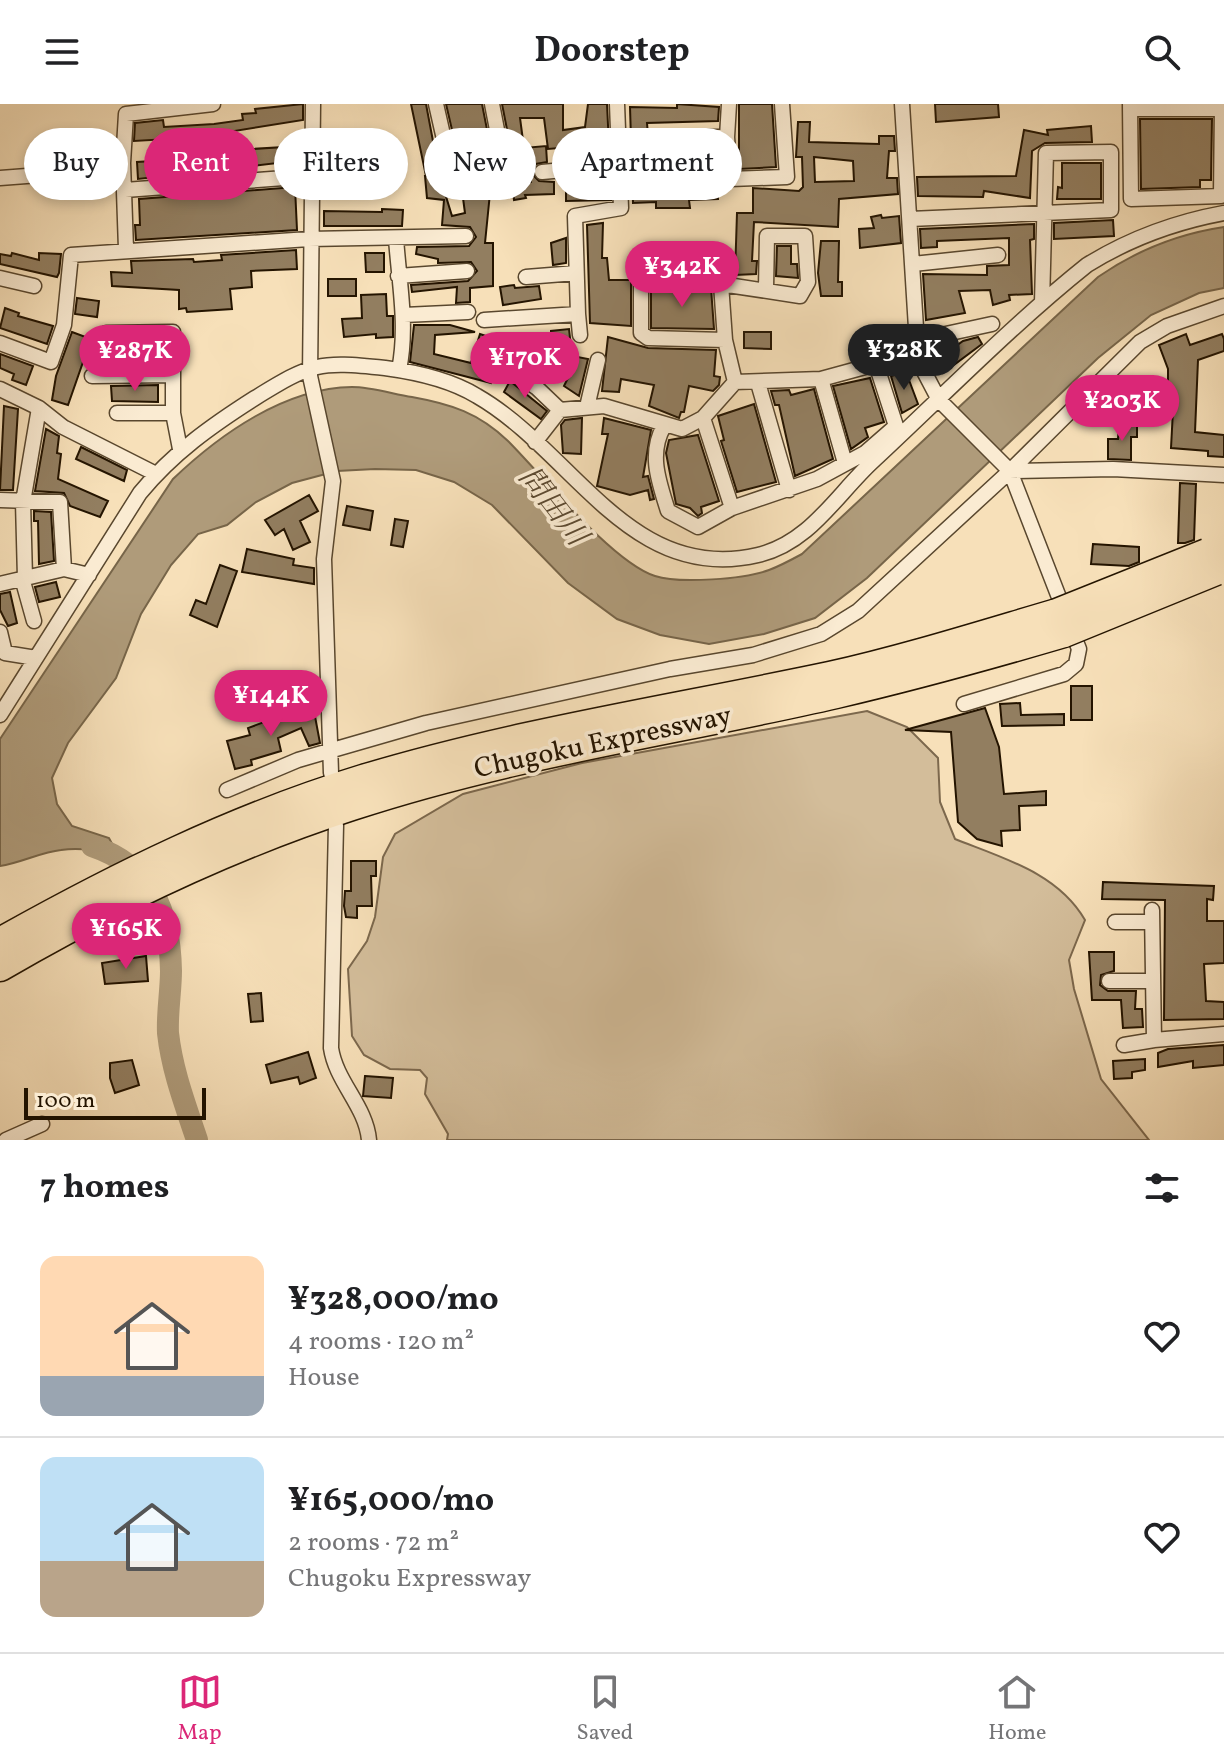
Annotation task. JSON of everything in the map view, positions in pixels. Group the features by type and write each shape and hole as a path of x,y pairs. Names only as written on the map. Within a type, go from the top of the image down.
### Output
{"highway":[{"name":"Chugoku Expressway","path":"0,942 171,865 289,827 454,776 834,694 1061,623 1218,559"},
{"name":"Chugoku Expressway","path":"0,967 171,865"}],"street":[{"path":"125,128 126,114 160,107 213,104"},
{"path":"312,128 313,104"},
{"path":"436,104 451,170 497,173 504,166 492,104"},
{"path":"617,104 618,128"},
{"path":"728,128 729,104"},
{"path":"742,179 787,177 782,104"},
{"path":"902,104 918,360 941,402 1008,470 1079,649 1076,664 1064,674 964,704"},
{"path":"1130,106 1223,107 1221,196 1131,199 1130,106"},
{"path":"910,219 1046,214 1111,210 1111,152 1046,153 1046,214 1042,303"},
{"path":"542,172 552,171"},
{"path":"0,178 24,176"},
{"path":"128,190 274,179"},
{"path":"125,200 126,249"},
{"path":"310,200 311,371 333,481 324,559 331,773"},
{"path":"580,335 575,216 621,208 621,200"},
{"path":"0,715 156,474 180,449 211,426 311,371 330,364 399,370 456,385 478,396 535,442 644,538 686,557 734,559 779,549 800,536 1042,303 1087,265 1113,248 1170,225 1224,213"},
{"path":"0,343 51,362 64,325 71,255 309,239 466,236"},
{"path":"725,340 648,338 641,333 641,280 714,277 721,284 766,288 800,296 808,282 805,236 767,236 766,288"},
{"path":"396,238 404,315 404,345 399,370"},
{"path":"913,264 998,255"},
{"path":"398,276 467,271"},
{"path":"526,277 576,273"},
{"path":"0,278 34,286"},
{"path":"721,284 725,340 735,382"},
{"path":"227,790 298,760 521,701 798,644 858,611 1140,342 1167,326 1224,306"},
{"path":"404,315 468,312"},
{"path":"484,320 578,314"},
{"path":"918,340 992,324"},
{"path":"106,333 173,332 173,413 180,449"},
{"path":"587,407 598,360"},
{"path":"735,382 821,379 876,364 918,360"},
{"path":"664,426 657,439 655,461 668,511 698,527 732,508 789,490 865,453 896,426 876,364"},
{"path":"509,369 537,388 560,410"},
{"path":"92,376 172,375"},
{"path":"821,379 845,463"},
{"path":"535,442 560,410 587,407 624,410 664,426 682,429 703,418 735,382"},
{"path":"758,383 789,490"},
{"path":"0,389 39,408 63,427 156,474"},
{"path":"34,621 24,578 23,502 39,408"},
{"path":"117,413 173,413"},
{"path":"703,418 732,508"},
{"path":"1008,470 1113,469 1224,475"},
{"path":"0,500 60,502 64,569"},
{"path":"0,584 64,569 89,575"},
{"path":"0,632 5,653 36,658"},
{"path":"336,825 331,1048 339,1079 364,1117 369,1140"},
{"path":"1115,922 1152,916 1154,1040"},
{"path":"1109,981 1153,981"},
{"path":"1124,1045 1224,1034"},
{"path":"6,1140 42,1124"}],"shaded area":[{"path":"867,711 907,727 938,758 940,802 955,839 1045,879 1074,904 1085,920 1069,960 1074,989 1101,1079 1149,1140 447,1140 448,1134 425,1094 427,1078 420,1070 390,1069 364,1055 352,1036 348,969 367,941 375,917 383,857 395,834 463,794 582,763"}],"water":[{"name":"問田川","path":"1224,227 1224,288 1199,293 1151,315 1098,358 867,578 815,618 764,634 709,644 660,635 617,619 568,583 492,505 454,482 416,470 375,469 337,471 292,483 256,502 227,525 198,534 171,565 141,614 116,678 68,743 52,778 57,804 72,826 109,838 118,855 68,849 0,866 0,739 173,479 211,446 255,416 302,395 352,387 452,407 497,431 578,516 638,568 655,576 680,580 744,576 777,567 802,554 1098,277 1158,244"}],"building":[{"path":"303,104 303,120 253,128 144,128 144,140 134,141 135,123 163,120 164,127 214,124 243,120 242,114 256,113 255,109"},
{"path":"411,104 426,104 431,128 424,128 424,166"},
{"path":"446,104 482,104 487,128 452,128"},
{"path":"502,104 563,104 563,128 552,128 552,149 548,149 544,118 520,118 521,128 507,128"},
{"path":"588,104 607,104 608,128 578,128 585,127"},
{"path":"677,104 719,107 718,121 647,123 647,128 631,128 630,107 677,108"},
{"path":"739,104 772,104 776,167 742,169 742,128 739,128"},
{"path":"935,104 998,104 999,117 936,122"},
{"path":"1140,119 1212,119 1211,180 1200,180 1200,187 1141,189"},
{"path":"798,122 810,122 809,142 879,144 879,136 894,136 895,151 889,151 887,178 897,178 898,194 839,199 838,227 754,222 752,261 757,261 756,274 735,275 737,213 753,213 753,188 799,191 803,187 802,157 796,157","holes":["814,157 853,161 854,181 815,182"]},
{"path":"1091,126 1092,142 1045,143 1032,151 1030,198 984,191 983,197 918,196 917,177 1016,176 1024,130 1048,135 1047,130"},
{"path":"546,146 547,162 536,164 536,147"},
{"path":"274,148 274,163 258,165 258,149"},
{"path":"137,162 144,162 144,178 138,179"},
{"path":"1062,163 1101,163 1101,199 1057,199 1058,187 1062,188"},
{"path":"536,178 552,182 552,194 536,195"},
{"path":"274,189 274,200 296,200 297,230 136,240 135,225 140,225 139,199 258,200 258,190"},
{"path":"444,200 447,200 452,216 465,213 463,200 489,200 485,243 493,243 493,286 470,288 470,302 456,303 457,287 412,292 411,285 468,281 477,271 471,262 438,263 438,259 416,254 417,247 469,246 476,237 470,227 442,225"},
{"path":"633,200 689,200 690,208 656,208 656,202 633,203"},
{"path":"382,209 403,210 402,226 324,226 324,211 382,212"},
{"path":"881,215 882,218 899,216 901,243 860,248 859,229 874,228 871,217"},
{"path":"1113,220 1114,236 1054,239 1054,223"},
{"path":"603,223 602,258 607,258 609,280 631,280 631,326 590,323 587,225"},
{"path":"1034,224 1034,239 1030,240 1032,294 1009,295 1010,300 993,305 990,290 959,291 965,313 926,320 923,274 987,275 987,266 1009,265 1009,238 937,241 937,247 921,248 920,229"},
{"path":"566,238 566,263 553,265 551,243"},
{"path":"821,241 839,241 838,282 842,282 842,296 821,296 818,273"},
{"path":"777,246 791,246 791,264 797,264 798,278 776,276"},
{"path":"296,250 297,269 251,271 252,287 230,289 232,309 187,312 186,308 179,309 179,290 112,286 111,272 132,273 131,261 193,259 194,262 222,260 221,255"},
{"path":"12,253 39,260 39,253 61,254 59,273 57,277 0,264 0,254 11,256"},
{"path":"365,253 384,253 384,272 366,272"},
{"path":"328,279 356,279 356,296 328,296"},
{"path":"514,285 515,288 539,286 541,299 503,305 500,287"},
{"path":"711,288 714,329 651,328 651,290"},
{"path":"386,294 387,316 393,316 393,337 376,338 376,334 344,337 342,319 362,318 361,295"},
{"path":"77,298 99,301 97,317 75,314"},
{"path":"5,308 19,313 18,316 53,326 47,344 0,328"},
{"path":"414,325 450,325 475,332 435,335 434,354 471,363 480,334 495,339 486,368 494,370 491,383 410,362"},
{"path":"569,329 572,356 588,359 579,396 564,386 568,378 531,368 529,371 515,361 520,351 549,364 551,331"},
{"path":"72,332 91,339 68,405 52,400 56,376"},
{"path":"744,332 771,332 771,349 744,348"},
{"path":"1186,334 1190,345 1222,334 1224,339 1224,351 1198,360 1195,432 1224,435 1224,457 1208,456 1208,451 1171,448 1173,410 1168,410 1168,369 1159,345"},
{"path":"608,337 648,348 716,350 714,376 720,377 719,385 713,391 689,386 684,412 679,418 649,406 654,385 621,379 619,392 602,391"},
{"path":"978,337 982,344 943,373 931,357 946,346 949,351 963,341"},
{"path":"140,346 141,358 100,363 99,350"},
{"path":"0,354 33,366 26,385 12,380 14,374 0,368"},
{"path":"906,372 918,404 902,413 891,376"},
{"path":"870,378 884,422 865,428 868,437 851,449 833,386"},
{"path":"510,381 547,411 541,419 504,392"},
{"path":"158,385 158,402 112,401 111,386"},
{"path":"814,389 833,459 795,476 779,405 775,405 771,391 789,390 791,395"},
{"path":"754,404 776,482 737,492 721,441 724,440 718,416"},
{"path":"4,406 18,409 13,490 0,490"},
{"path":"582,418 581,454 563,453 561,425 565,420"},
{"path":"604,418 651,430 643,477 648,476 654,499 650,500 648,490 630,495 597,486 608,434 602,434"},
{"path":"1119,424 1137,425 1137,437 1131,437 1131,460 1108,459 1108,439 1118,439"},
{"path":"46,429 59,436 57,453 61,454 58,479 108,501 100,517 70,506 64,493 35,491"},
{"path":"698,435 719,501 701,507 702,513 698,516 690,508 676,504 666,453 669,440"},
{"path":"81,447 127,470 124,481 76,459"},
{"path":"1180,483 1196,484 1194,540 1185,543 1178,543"},
{"path":"309,495 318,511 300,521 310,542 293,550 284,529 275,535 265,520"},
{"path":"347,506 373,511 370,530 343,525"},
{"path":"34,511 51,512 54,561 39,564 38,521 34,521"},
{"path":"395,519 408,521 403,547 391,545"},
{"path":"1093,544 1139,547 1139,562 1129,566 1091,564"},
{"path":"247,549 294,559 293,565 314,568 314,584 242,572"},
{"path":"220,565 237,571 217,627 190,615 196,600 206,604"},
{"path":"56,582 60,597 39,602 35,587"},
{"path":"10,592 17,623 8,626 0,610 0,594"},
{"path":"1071,686 1092,686 1092,720 1071,720"},
{"path":"1020,703 1021,715 1064,714 1064,725 1002,726 1000,704"},
{"path":"985,708 999,747 1004,794 1046,791 1046,805 1019,806 1020,830 1001,831 1002,846 977,839 958,822 951,732 905,730"},
{"path":"314,711 320,743 309,746 301,728 278,738 281,751 251,760 252,765 235,769 227,741 250,735 248,728 289,713 291,718"},
{"path":"351,861 376,861 376,876 371,876 372,906 357,906 357,918 346,917 344,906 345,891 351,891"},
{"path":"1103,882 1214,886 1213,900 1207,899 1207,921 1224,921 1224,963 1204,964 1206,1001 1224,1002 1224,1019 1164,1020 1165,900 1102,899"},
{"path":"1089,952 1114,952 1114,971 1101,975 1100,985 1108,991 1136,991 1135,1009 1142,1009 1143,1027 1123,1028 1121,1000 1092,1000"},
{"path":"146,956 148,981 105,984 102,963"},
{"path":"261,993 263,1021 251,1022 248,994"},
{"path":"1224,1045 1224,1065 1193,1068 1193,1061 1158,1067 1158,1053 1168,1049"},
{"path":"308,1052 316,1078 300,1084 298,1077 271,1083 266,1065"},
{"path":"1145,1059 1145,1070 1132,1072 1132,1078 1114,1079 1113,1061"},
{"path":"132,1060 139,1085 115,1093 110,1078 110,1063"},
{"path":"365,1076 393,1078 391,1098 363,1096"}],"waterway":[{"path":"92,846 129,865 143,878 161,910 170,949 170,1047 197,1140"}]}
